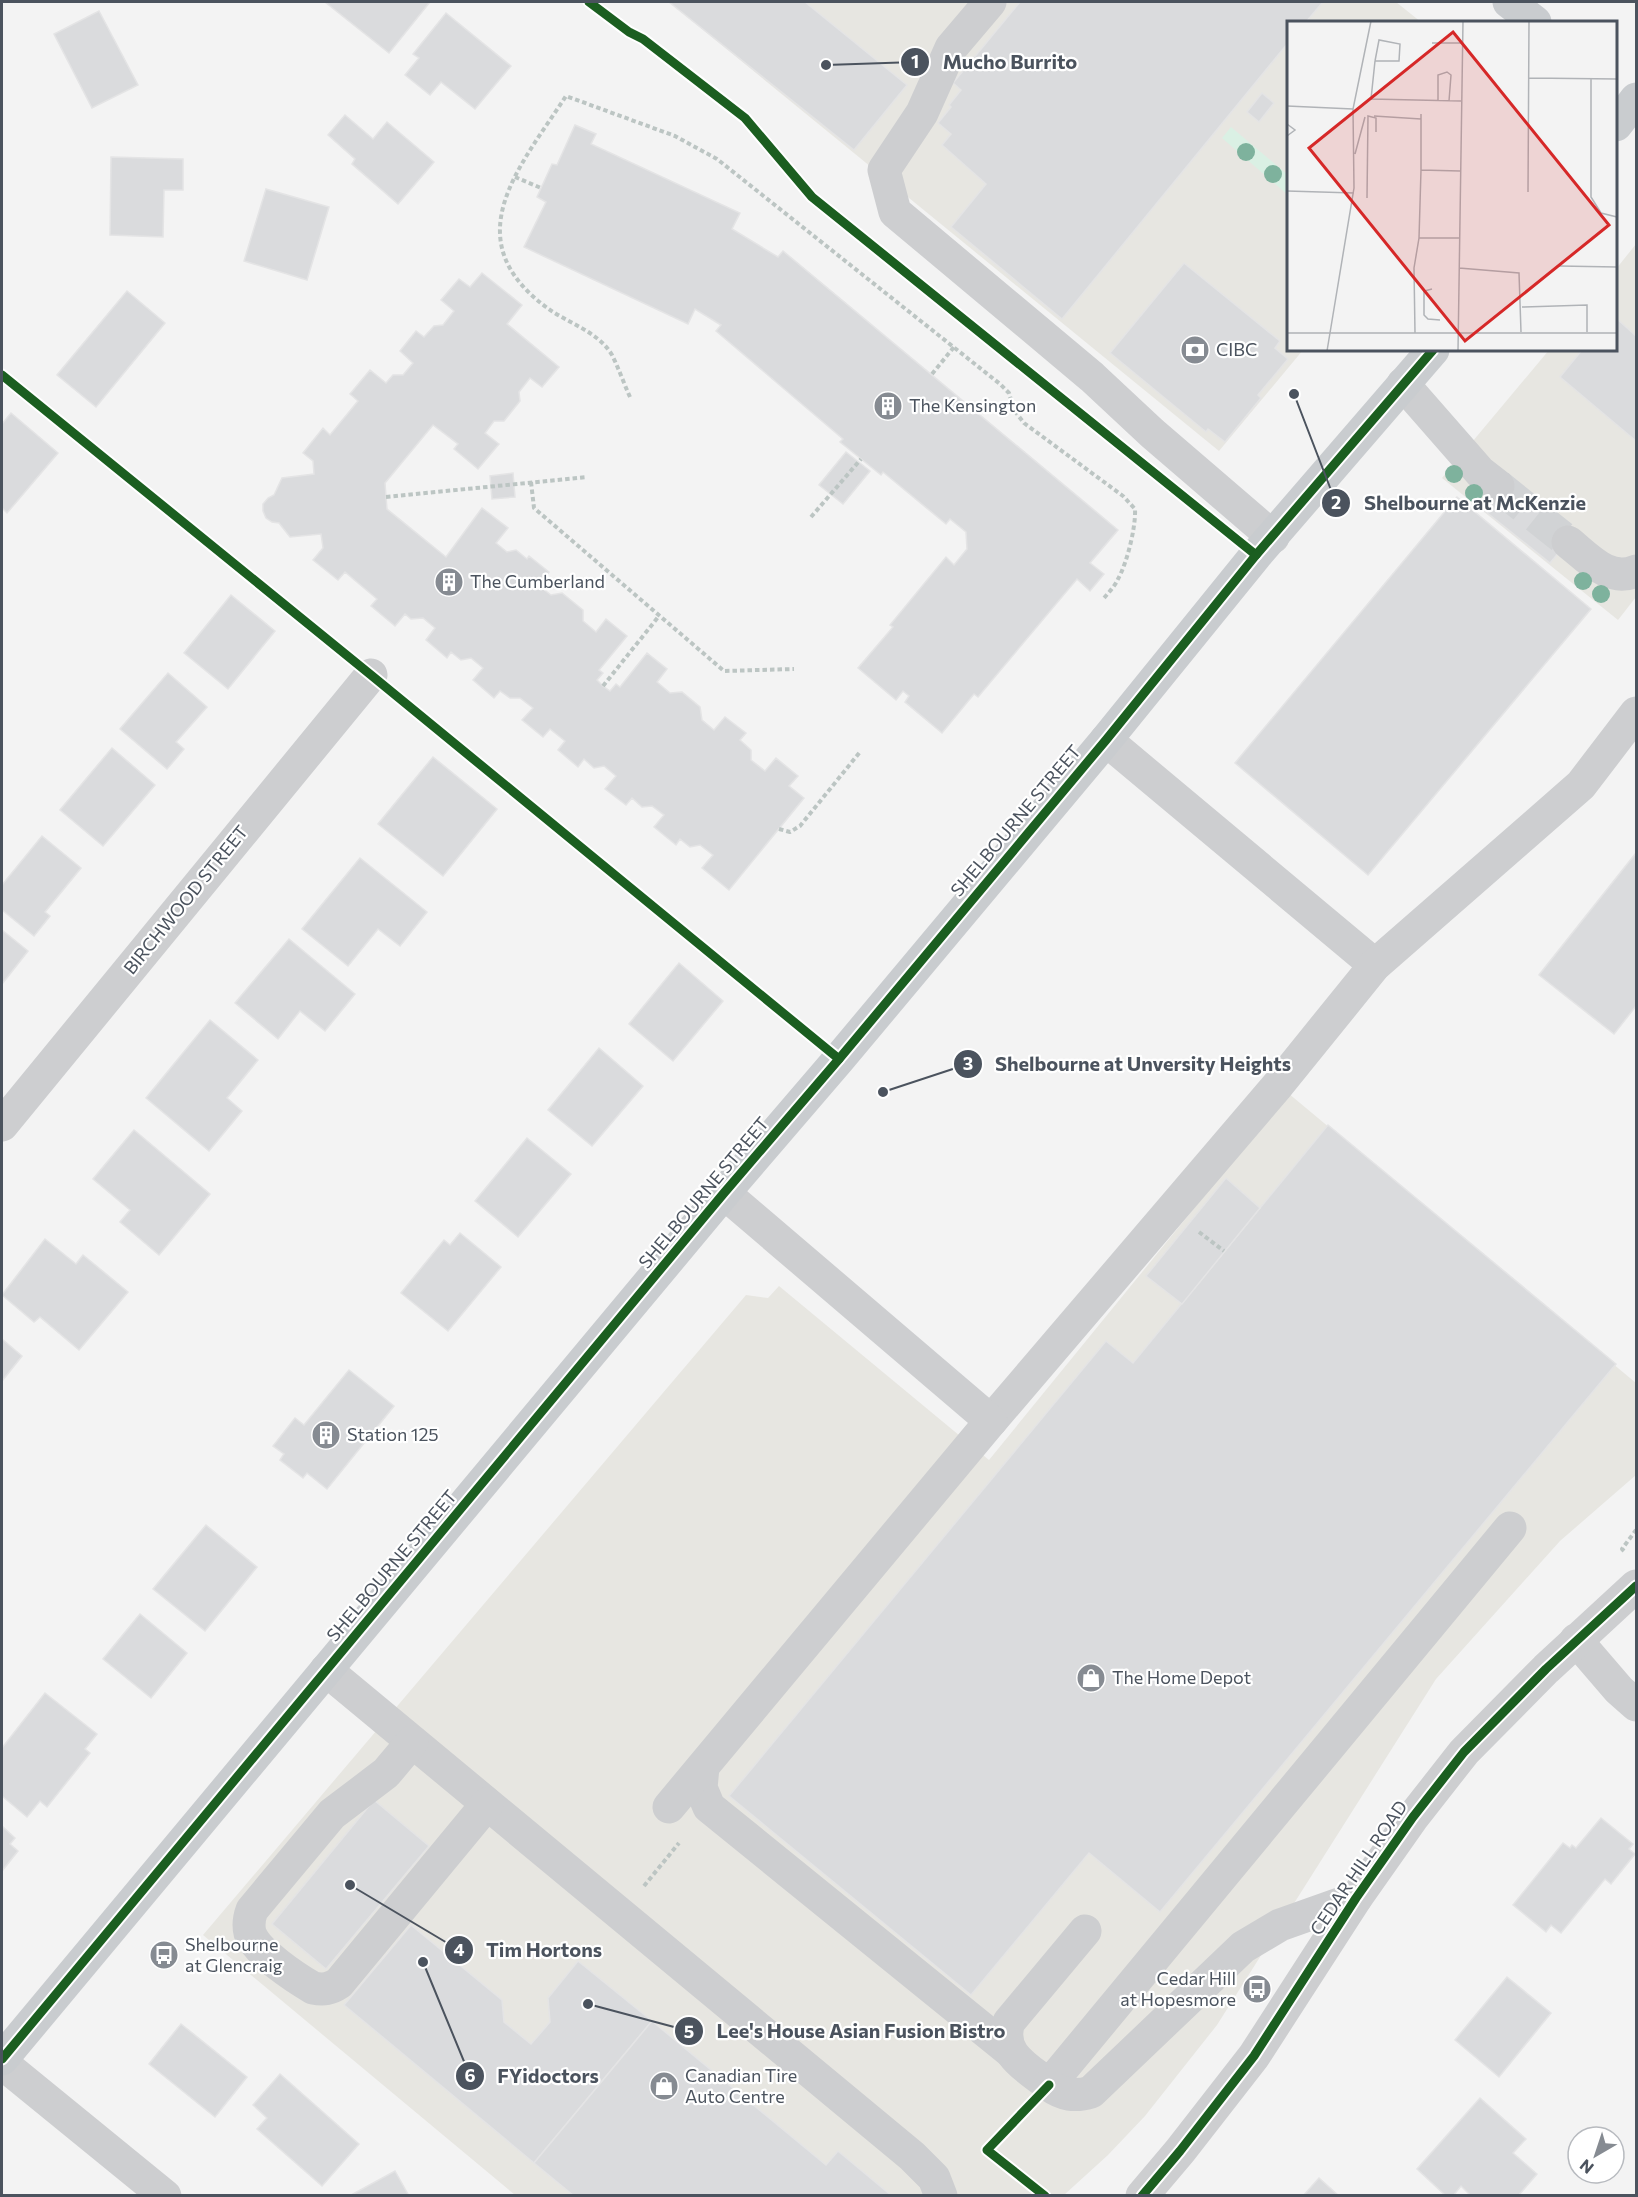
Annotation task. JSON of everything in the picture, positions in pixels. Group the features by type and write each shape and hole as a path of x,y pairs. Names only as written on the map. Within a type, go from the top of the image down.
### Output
{"main road":[{"path":"1509,2 1534,21"},
{"name":"SHELBOURNE STREET","path":"2,2061 724,1193 839,1059 1273,537 1431,351"}],"street":[{"path":"990,2 951,48 922,113 884,170 895,212 1085,371 1152,433 1273,537"},
{"path":"1403,384 1480,472 1498,486"},
{"path":"1568,542 1611,574 1624,575 1636,571"},
{"name":"BIRCHWOOD STREET","path":"2,1125 371,675"},
{"path":"669,1807 991,1421 1278,1085 1375,965 1581,785 1636,713"},
{"path":"1106,740 1375,965"},
{"path":"724,1193 991,1421"},
{"path":"1049,2085 1510,1528"},
{"name":"CEDAR HILL ROAD","path":"1142,2196 1254,2056 1356,1898 1413,1817 1464,1752 1576,1640 1636,1586"},
{"path":"1576,1640 1619,1690 1636,1705"},
{"path":"326,1670 912,2156 934,2178 941,2196"},
{"path":"412,1742 386,1773 332,1814 252,1910 249,1930 261,1949 313,1988 322,1990 339,1983 487,1804"},
{"path":"703,1767 701,1788 709,1807 1049,2085 1058,2092 1069,2095 1091,2092 1243,1947 1280,1925 1356,1898"},
{"path":"1010,2051 1006,2041 1009,2022 1085,1931"},
{"path":"2,2061 165,2196"}],"path":[{"path":"630,397 611,354 588,332 547,308 520,284 502,253 498,230 503,205 515,177 566,96 663,131 717,159 1009,393 1014,410 1024,423 1123,496 1135,509 1136,522 1118,581 1104,598"},
{"path":"515,177 541,188"},
{"path":"932,374 954,347"},
{"path":"811,517 861,459"},
{"path":"386,497 587,477"},
{"path":"531,482 534,508 724,671 794,669"},
{"path":"603,686 659,616"},
{"path":"779,829 790,832 800,826 860,752"}],"shaded area":[{"path":"669,2 1396,2 1420,21 1287,21 1287,351 1302,351 1219,451"},
{"path":"1636,244 1636,597 1618,620 1442,478 1548,351 1617,351 1617,268"},
{"path":"1288,1093 1636,1383 1636,1475 1560,1541 1436,1679 1217,2025 1145,2116 1108,2155 1064,2195 515,2195 203,1935 746,1295 768,1298 779,1286 989,1460"}],"green space":[{"path":"1231,127 1287,174 1287,194 1222,138"}],"building":[{"path":"325,2 430,2 389,53"},
{"path":"669,2 805,2 907,85 854,150"},
{"path":"1020,2 1323,2 1307,21 1287,21 1287,44 1062,319 951,227 986,184 942,145 951,134 938,123 961,90 953,83"},
{"path":"99,11 138,85 92,108 54,34"},
{"path":"446,13 511,66 475,109 441,82 430,95 405,75 419,58 413,54"},
{"path":"1262,93 1274,103 1259,122 1247,112"},
{"path":"345,115 373,139 387,122 434,162 398,204 352,164 355,159 328,135"},
{"name":"The Kensington","path":"575,125 596,134 591,144 740,213 732,229 778,257 783,251 1118,530 1090,563 1104,574 1090,591 1077,579 978,697 974,694 942,733 905,702 909,696 903,691 896,700 858,668 893,627 890,625 946,557 954,565 967,549 966,532 950,519 946,524 883,472 881,475 840,442 843,439 716,331 721,325 695,309 688,324 524,247 546,202 537,197 552,164 557,165"},
{"path":"111,157 183,159 183,190 164,190 163,237 110,235"},
{"path":"266,189 329,207 307,280 244,261"},
{"name":"CIBC","path":"1184,263 1280,341 1275,348 1288,359 1258,395 1261,398 1225,442 1208,429 1206,432 1110,353"},
{"name":"The Cumberland","path":"482,273 522,305 507,324 559,367 542,387 530,378 519,392 520,401 504,421 494,421 485,433 499,444 478,469 454,449 458,444 433,425 385,483 387,509 446,557 482,508 508,528 496,543 507,552 516,550 527,559 529,556 549,572 538,585 551,595 562,593 583,610 583,621 596,632 606,619 627,636 599,670 603,673 597,680 603,686 610,691 616,684 620,687 647,653 667,669 657,682 670,693 682,692 700,707 702,720 714,730 725,717 746,733 740,740 751,750 751,760 765,771 776,758 798,776 789,786 804,798 729,890 702,868 713,855 700,845 690,847 680,839 676,845 654,827 664,815 652,806 642,807 632,798 626,805 605,789 616,776 604,766 594,768 584,759 578,767 558,750 565,741 550,729 543,737 522,720 533,708 520,698 510,698 500,691 494,698 473,680 483,668 471,658 461,660 451,652 447,658 426,640 435,628 423,618 411,619 405,614 395,626 371,606 377,599 345,572 338,580 313,560 323,548 321,534 290,537 279,523 266,518 263,511 263,504 274,495 282,478 314,474 313,461 303,453 323,428 330,435 358,401 350,394 370,370 386,383 393,375 403,375 413,363 400,351 416,331 424,337 434,326 443,325 454,311 441,300 459,279 470,287"},
{"path":"127,291 165,323 96,407 57,375"},
{"path":"1617,319 1636,336 1636,441 1560,377 1581,351 1617,351"},
{"path":"11,413 58,453 7,513 2,508 2,424"},
{"path":"846,452 870,471 843,504 819,485"},
{"path":"513,473 515,497 492,499 490,476"},
{"path":"1508,475 1577,531 1550,563 1481,508"},
{"path":"1457,497 1591,609 1368,875 1235,763"},
{"path":"231,595 275,631 228,689 184,653"},
{"path":"168,673 207,707 176,742 184,749 167,769 120,729"},
{"path":"112,748 155,785 103,846 60,810"},
{"path":"433,757 497,809 443,876 378,824"},
{"path":"42,836 81,868 45,912 50,916 34,936 2,910 2,885"},
{"path":"1636,853 1636,1006 1614,1034 1539,975"},
{"path":"360,858 427,912 400,946 378,929 348,966 302,929"},
{"path":"2,930 28,951 2,984"},
{"path":"289,939 355,994 325,1031 300,1011 278,1039 235,1003"},
{"path":"679,963 723,1001 673,1061 629,1024"},
{"path":"210,1020 258,1060 227,1098 242,1111 209,1151 146,1098"},
{"path":"599,1048 643,1086 592,1146 548,1110"},
{"name":"The Home Depot","path":"1328,1125 1616,1364 1160,1912 1089,1853 971,1995 729,1796 1106,1341 1133,1363"},
{"path":"134,1130 210,1194 159,1255 120,1222 130,1210 93,1179"},
{"path":"527,1138 571,1174 518,1237 475,1201"},
{"path":"1226,1178 1260,1208 1182,1304 1146,1276"},
{"path":"460,1233 501,1267 448,1331 401,1293 444,1240 450,1245"},
{"path":"45,1239 76,1264 83,1255 128,1292 79,1350 40,1317 34,1322 2,1295"},
{"path":"2,1339 22,1356 2,1381"},
{"name":"Station 125","path":"349,1370 394,1406 327,1489 307,1473 303,1478 280,1460 284,1454 273,1446 295,1418 304,1425"},
{"path":"206,1525 257,1567 205,1631 153,1589"},
{"path":"140,1614 187,1653 151,1698 103,1659"},
{"path":"45,1693 97,1734 85,1749 90,1753 47,1807 40,1801 27,1817 2,1796 2,1748"},
{"path":"374,1800 429,1846 326,1969 272,1924"},
{"path":"1601,1818 1633,1844 1629,1849 1635,1854 1611,1884 1605,1879 1561,1933 1551,1925 1546,1932 1513,1905 1563,1843 1570,1848 1572,1845 1576,1848"},
{"path":"2,1826 15,1838 10,1844 18,1851 2,1871"},
{"path":"411,1925 502,2000 504,2022 531,2044 550,2022 548,1998 578,1961 652,2021 534,2163 344,2005"},
{"path":"1507,1977 1551,2013 1499,2077 1455,2040"},
{"name":"Canadian Tire Auto Centre","path":"652,2021 826,2165 838,2151 892,2196 574,2196 534,2163"},
{"path":"181,2024 247,2077 215,2117 149,2064"},
{"path":"280,2074 359,2144 322,2186 257,2129 267,2118 253,2105"},
{"path":"1480,2098 1526,2139 1513,2153 1537,2174 1518,2196 1471,2196 1461,2186 1453,2196 1446,2196 1417,2169"},
{"path":"395,2171 409,2196 351,2195"},
{"path":"1319,2178 1339,2196 1303,2196"}],"tunnel":[{"path":"1498,486 1568,542"}],"cycle path":[{"path":"589,2 629,32 643,39 745,118 812,197 1256,555"},
{"path":"2,2059 724,1193 1106,740 1256,555 1432,351"},
{"path":"2,375 839,1059"},
{"path":"1142,2196 1254,2056 1356,1898 1413,1817 1464,1752 1546,1669 1636,1586"},
{"path":"1045,2196 987,2150 1049,2085"}],"place":[{"name":"Mucho Burrito","path":"826,65"},
{"name":"CIBC","path":"1195,350"},
{"name":"Shelbourne at McKenzie","path":"1294,394"},
{"name":"The Kensington","path":"888,406"},
{"name":"The Cumberland","path":"449,582"},
{"name":"Shelbourne at Unversity Heights","path":"883,1092"},
{"name":"Station 125","path":"326,1435"},
{"name":"The Home Depot","path":"1091,1678"},
{"name":"Tim Hortons","path":"350,1885"},
{"name":"Shelbourne at Glencraig","path":"164,1955"},
{"name":"FYidoctors","path":"423,1962"},
{"name":"Cedar Hill at Hopesmore","path":"1257,1989"},
{"name":"Lee's House Asian Fusion Bistro","path":"588,2004"},
{"name":"Canadian Tire Auto Centre","path":"664,2086"}]}
